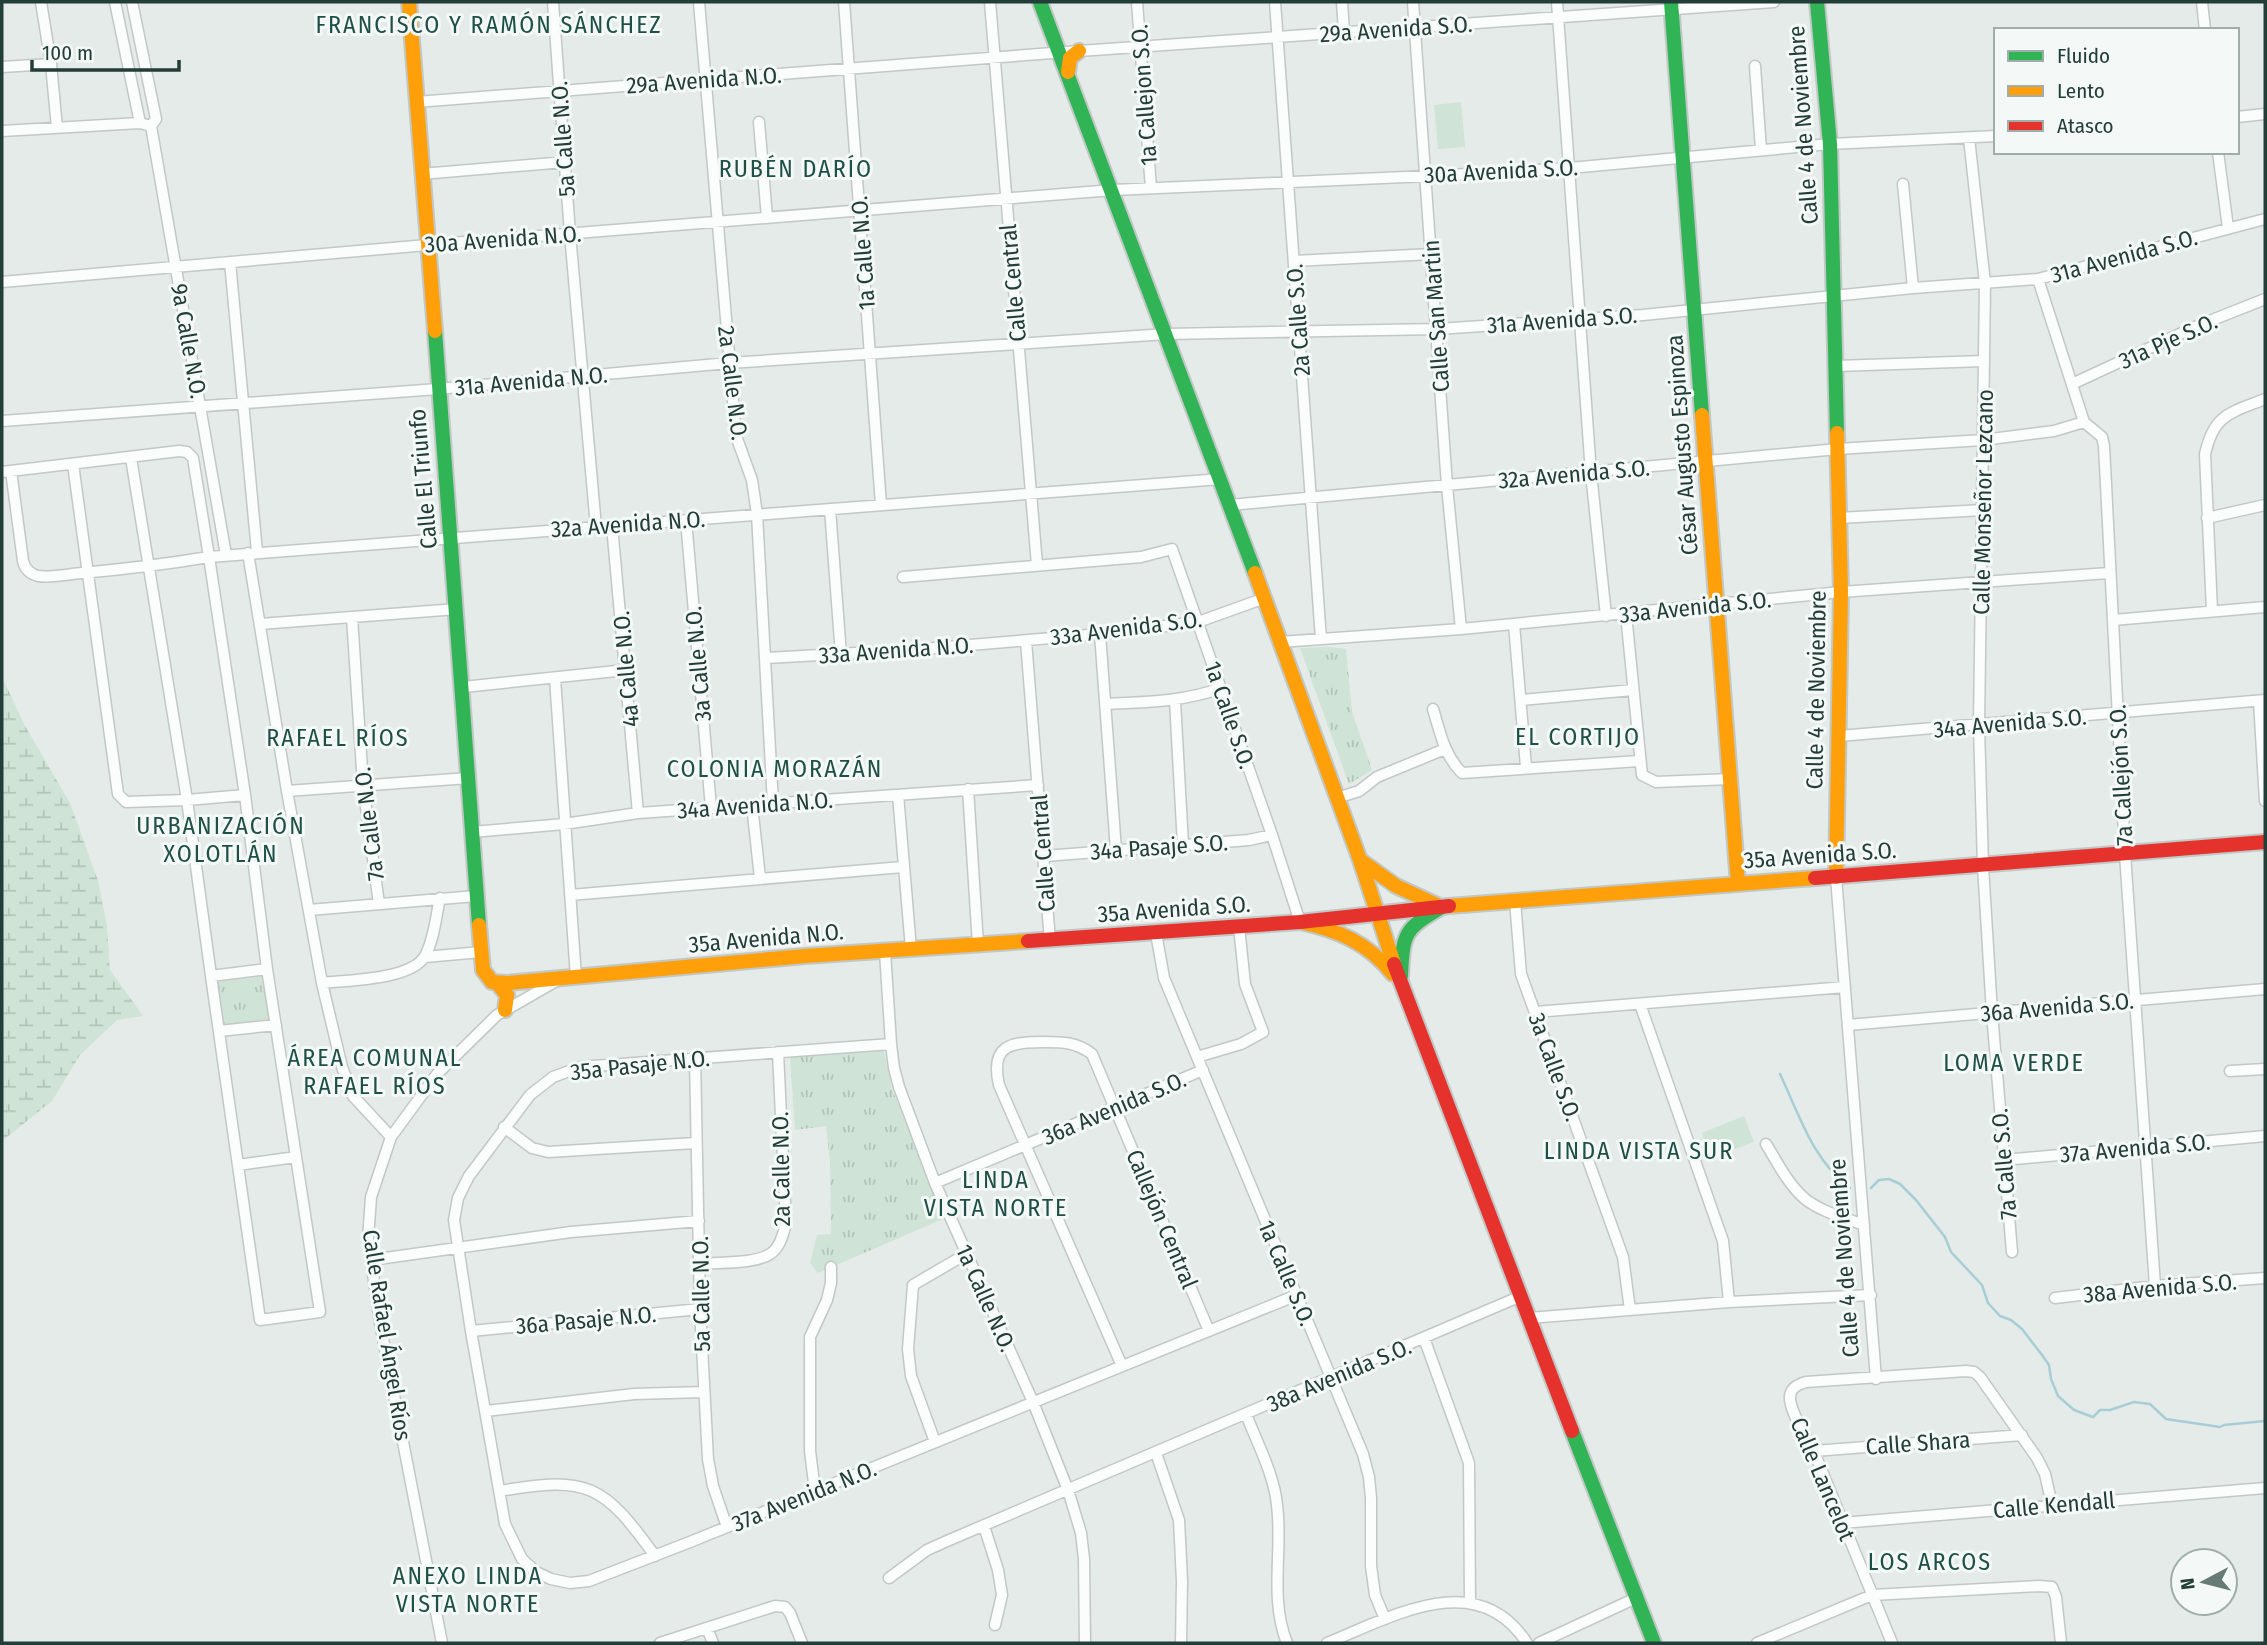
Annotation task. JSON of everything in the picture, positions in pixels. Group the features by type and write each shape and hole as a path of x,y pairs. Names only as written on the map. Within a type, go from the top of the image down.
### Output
{"main road":[{"name":"Calle El Triunfo","path":"409,2 470,778 481,952 483,970 505,989 508,995 509,1001 505,1010"},
{"path":"1040,2 1265,598 1360,860 1400,984 1654,1643"},
{"name":"Calle 4 de Noviembre","path":"1818,2 1830,144 1841,592 1836,877"},
{"name":"César Augusto Espinoza","path":"1672,5 1704,462 1718,604 1738,884"},
{"path":"1068,74 1070,58 1079,51"},
{"name":"35a Avenida S.O.","path":"1377,913 2265,842"},
{"path":"1360,860 1405,893 1442,907"},
{"path":"1400,984 1403,939 1407,930 1413,923 1442,907"},
{"path":"1300,922 1377,913"},
{"path":"1300,922 1344,933 1365,945 1383,960 1400,984"},
{"name":"35a Avenida S.O.","path":"1050,941 1300,922"},
{"name":"35a Avenida N.O.","path":"492,980 569,978 805,956 1050,941"}],"street":[{"path":"41,2 51,64 57,128"},
{"name":"9a Calle N.O.","path":"116,2 175,266 226,555"},
{"name":"9a Calle N.O.","path":"132,2 156,119 145,125"},
{"name":"5a Calle N.O.","path":"553,2 570,234 597,527"},
{"name":"2a Calle N.O.","path":"699,2 736,436 752,480 757,514 774,804"},
{"name":"1a Calle N.O.","path":"844,2 881,505"},
{"name":"Calle Central","path":"990,2 1037,565"},
{"name":"1a Callejon S.O.","path":"1137,2 1151,188"},
{"name":"2a Calle S.O.","path":"1275,2 1321,639"},
{"path":"1342,2 1344,32"},
{"name":"Calle San Martin","path":"1413,2 1447,486 1461,629"},
{"path":"1557,2 1591,473 1606,616"},
{"name":"29a Avenida S.O.","path":"993,58 1558,17 1672,5 1774,2"},
{"path":"2202,2 2205,28"},
{"name":"29a Avenida N.O.","path":"416,102 993,58"},
{"path":"2,67 51,64"},
{"path":"1755,66 1761,150"},
{"path":"2239,117 2265,114"},
{"path":"759,122 767,218"},
{"path":"2,131 145,125"},
{"name":"30a Avenida S.O.","path":"1005,199 1113,190 1570,168 1830,144 1994,136"},
{"name":"Calle Monseñor Lezcano","path":"1969,138 1985,283 1979,726 1983,866"},
{"path":"2218,154 2228,228"},
{"path":"421,174 565,162"},
{"path":"1903,184 1913,288"},
{"name":"30a Avenida N.O.","path":"2,282 1005,199"},
{"name":"31a Avenida S.O.","path":"1018,344 1167,334 1438,329 2038,279 2265,219"},
{"path":"1294,261 1432,254"},
{"path":"230,262 252,553 260,624 322,983 346,1084 360,1106 391,1137"},
{"name":"7a Callejón S.O.","path":"2038,279 2084,422 2102,437 2104,446 2125,854 2155,1286"},
{"name":"31a Pje S.O.","path":"2072,384 2197,326 2265,299"},
{"name":"31a Avenida N.O.","path":"2,421 201,408 729,363 1018,344"},
{"path":"1836,366 1984,361"},
{"path":"2212,611 2205,454 2209,436 2218,422 2232,412 2265,399"},
{"name":"32a Avenida S.O.","path":"1230,505 1838,449 1983,440 2054,431 2084,422"},
{"path":"6,471 179,451 187,452 192,457 246,795 267,969 320,1312 260,1321 187,800 131,458"},
{"path":"73,464 118,794 126,802 246,795"},
{"name":"32a Avenida N.O.","path":"6,471 24,567 37,576 149,567 226,555 1030,493"},
{"path":"1030,493 1221,479"},
{"path":"2207,519 2265,505"},
{"path":"830,509 842,655"},
{"path":"1839,518 1983,510"},
{"name":"3a Calle N.O.","path":"686,520 711,808"},
{"name":"4a Calle N.O.","path":"612,526 638,813"},
{"name":"1a Calle S.O.","path":"1037,565 1141,556 1172,549 1300,922"},
{"path":"903,577 1037,565"},
{"name":"33a Avenida S.O.","path":"1280,642 1461,629 1841,592 2109,573"},
{"name":"33a Avenida S.O.","path":"1026,641 1198,622 1265,598"},
{"path":"2113,620 2265,607"},
{"path":"260,624 457,609"},
{"path":"1626,614 1642,775 1657,782 1731,779"},
{"name":"7a Calle N.O.","path":"352,617 363,785 379,904"},
{"path":"1514,624 1526,767"},
{"path":"1100,634 1116,850"},
{"name":"Calle Central","path":"1026,641 1050,941"},
{"name":"33a Avenida N.O.","path":"766,658 1026,641"},
{"path":"463,687 626,670"},
{"path":"555,678 570,895 569,978"},
{"path":"1105,704 1175,701 1220,688"},
{"path":"1521,700 1633,690"},
{"path":"1175,701 1183,845"},
{"path":"2262,701 2265,801"},
{"name":"34a Avenida S.O.","path":"1839,736 2262,701"},
{"path":"1433,709 1445,749 1452,763 1462,772 1639,761"},
{"path":"1337,798 1359,791 1377,777 1445,749"},
{"path":"287,791 470,778"},
{"name":"34a Avenida N.O.","path":"472,832 564,824 638,813 1038,785"},
{"path":"968,789 978,946"},
{"path":"898,794 911,949"},
{"path":"752,805 760,878"},
{"name":"34a Pasaje S.O.","path":"1045,856 1249,840 1272,835"},
{"name":"7a Calle S.O.","path":"1983,866 2012,1252"},
{"path":"570,895 903,867"},
{"name":"Calle 4 de Noviembre","path":"1836,877 1876,1379"},
{"path":"309,910 476,896"},
{"path":"425,957 440,898"},
{"name":"3a Calle S.O.","path":"1515,901 1521,974 1623,1257 1630,1311"},
{"path":"1197,1057 1241,1044 1263,1032 1245,984 1239,927"},
{"name":"1a Calle S.O.","path":"1156,933 1164,978 1363,1454 1369,1477 1371,1566 1376,1595 1385,1619"},
{"path":"322,983 398,974 425,957 481,952"},
{"name":"1a Calle N.O.","path":"885,952 891,1044 899,1087 935,1183 1033,1402 1068,1490 1081,1533 1085,1643"},
{"path":"211,976 267,969"},
{"name":"Calle Rafael Ángel Ríos","path":"442,1643 380,1323 370,1260 368,1218 371,1197 391,1137 437,1074 497,1015 569,978"},
{"path":"1535,1012 1845,987"},
{"name":"36a Avenida S.O.","path":"1848,1025 2265,989"},
{"path":"1640,1004 1723,1241 1729,1301"},
{"path":"219,1031 276,1025"},
{"path":"1115,1108 1092,1054 1081,1046 1067,1042 1019,1042 1007,1046 998,1058 995,1069 999,1084 1122,1366 1297,1295"},
{"name":"35a Pasaje N.O.","path":"486,1411 454,1220 458,1198 470,1176 530,1095 553,1077 580,1067 891,1044"},
{"name":"2a Calle N.O.","path":"701,1264 761,1257 770,1254 781,1240 786,1224 778,1052"},
{"name":"5a Calle N.O.","path":"695,1058 700,1309 708,1459 713,1486 727,1527"},
{"path":"2230,1072 2265,1069"},
{"name":"36a Avenida S.O.","path":"935,1183 1203,1070"},
{"name":"Callejón Central","path":"1115,1108 1209,1331"},
{"path":"504,1127 532,1148 548,1152 695,1143"},
{"name":"37a Avenida S.O.","path":"2004,1160 2265,1136"},
{"path":"1766,1144 1805,1199 1864,1225"},
{"path":"238,1165 296,1157"},
{"path":"370,1260 572,1232 699,1221"},
{"path":"935,1442 911,1376 908,1349 913,1285 967,1254"},
{"path":"815,1491 810,1451 810,1337 827,1300 831,1267"},
{"name":"38a Avenida S.O.","path":"2055,1298 2155,1286 2265,1278"},
{"path":"1529,1318 1729,1301 1871,1295"},
{"name":"38a Avenida S.O.","path":"889,1578 927,1550 1521,1296"},
{"name":"36a Pasaje N.O.","path":"471,1331 700,1309"},
{"path":"1424,1338 1469,1463 1470,1602"},
{"name":"37a Avenida N.O.","path":"486,1411 505,1524 522,1559 536,1572 570,1583 589,1581 655,1556 1122,1366"},
{"path":"1876,1379 1974,1372 2037,1458 2045,1474 2052,1505"},
{"name":"Calle Lancelot","path":"1876,1379 1805,1382 1791,1391 1790,1399 1892,1643"},
{"path":"486,1411 634,1394 704,1392"},
{"path":"1246,1414 1275,1486 1278,1508 1276,1591 1281,1629 1287,1643"},
{"name":"Calle Shara","path":"1814,1451 2022,1436"},
{"path":"1156,1453 1179,1520 1181,1643"},
{"path":"500,1491 557,1484 597,1492 622,1513 655,1556"},
{"name":"Calle Kendall","path":"1842,1523 2265,1488"},
{"path":"984,1526 998,1570 1002,1595 995,1625"},
{"path":"1757,1643 1872,1595 2039,1586 2052,1587 2056,1597 2061,1643"},
{"path":"1539,1643 1636,1598"},
{"path":"1327,1643 1385,1619 1432,1604 1470,1602 1489,1608 1506,1618 1527,1643"},
{"path":"660,1643 775,1606 785,1606 802,1643"},
{"path":"707,1628 713,1643"}],"green space":[{"path":"1461,102 1465,147 1438,149 1434,105"},
{"path":"1300,648 1346,649 1352,712 1372,770 1349,784"},
{"path":"2,677 25,726 70,803 98,881 107,926 110,970 143,1016 117,1020 80,1055 52,1101 2,1141"},
{"path":"265,976 272,1022 222,1028 216,982"},
{"path":"883,1048 892,1089 945,1218 818,1273 810,1263 817,1235 831,1234 830,1162 826,1126 795,1130 790,1056"},
{"path":"1744,1116 1754,1142 1711,1158 1702,1133"}],"waterway":[{"path":"1780,1074 1817,1151 1837,1177 1850,1188"},
{"path":"1871,1188 1879,1180 1889,1179 1900,1184 1916,1200 1945,1237 1951,1252 1982,1285 1988,1303 2000,1316 2011,1320 2022,1329 2042,1355 2049,1365 2058,1396 2074,1410 2093,1417 2100,1410 2110,1410 2134,1402 2150,1404 2166,1419 2220,1427 2265,1421"}],"traffic: fast":[{"path":"1040,2 1255,573"},
{"path":"1671,2 1702,415"},
{"path":"1817,2 1830,144 1837,433"},
{"path":"435,331 479,925"},
{"path":"1401,976 1403,950 1408,934 1420,921 1442,907"},
{"path":"1572,1431 1654,1643"}],"traffic: slow":[{"path":"409,2 435,331"},
{"path":"1068,72 1070,58 1079,51"},
{"path":"1702,415 1738,884"},
{"path":"1836,877 1841,592 1837,433"},
{"path":"1255,573 1360,860 1394,964"},
{"path":"1360,860 1396,886 1437,905"},
{"path":"1449,906 1815,878"},
{"path":"1300,922 1351,939 1373,954 1393,974"},
{"path":"479,925 483,970 492,982 507,983 805,956 1028,941"},
{"path":"497,983 507,995 505,1010"}],"traffic: jam":[{"path":"1815,878 2265,842"},
{"path":"1028,941 1300,922 1449,906"},
{"path":"1394,964 1572,1431"}],"district":[{"name":"FRANCISCO Y RAMÓN SÁNCHEZ","path":"489,25"},
{"name":"RUBÉN DARÍO","path":"796,169"},
{"name":"EL CORTIJO","path":"1578,737"},
{"name":"RAFAEL RÍOS","path":"338,738"},
{"name":"COLONIA MORAZÁN","path":"775,769"},
{"name":"URBANIZACIÓN XOLOTLÁN","path":"221,840"},
{"name":"LOMA VERDE","path":"2014,1063"},
{"name":"ÁREA COMUNAL RAFAEL RÍOS","path":"375,1072"},
{"name":"LINDA VISTA SUR","path":"1639,1151"},
{"name":"LINDA VISTA NORTE","path":"996,1194"},
{"name":"LOS ARCOS","path":"1930,1562"},
{"name":"ANEXO LINDA VISTA NORTE","path":"468,1590"}]}
